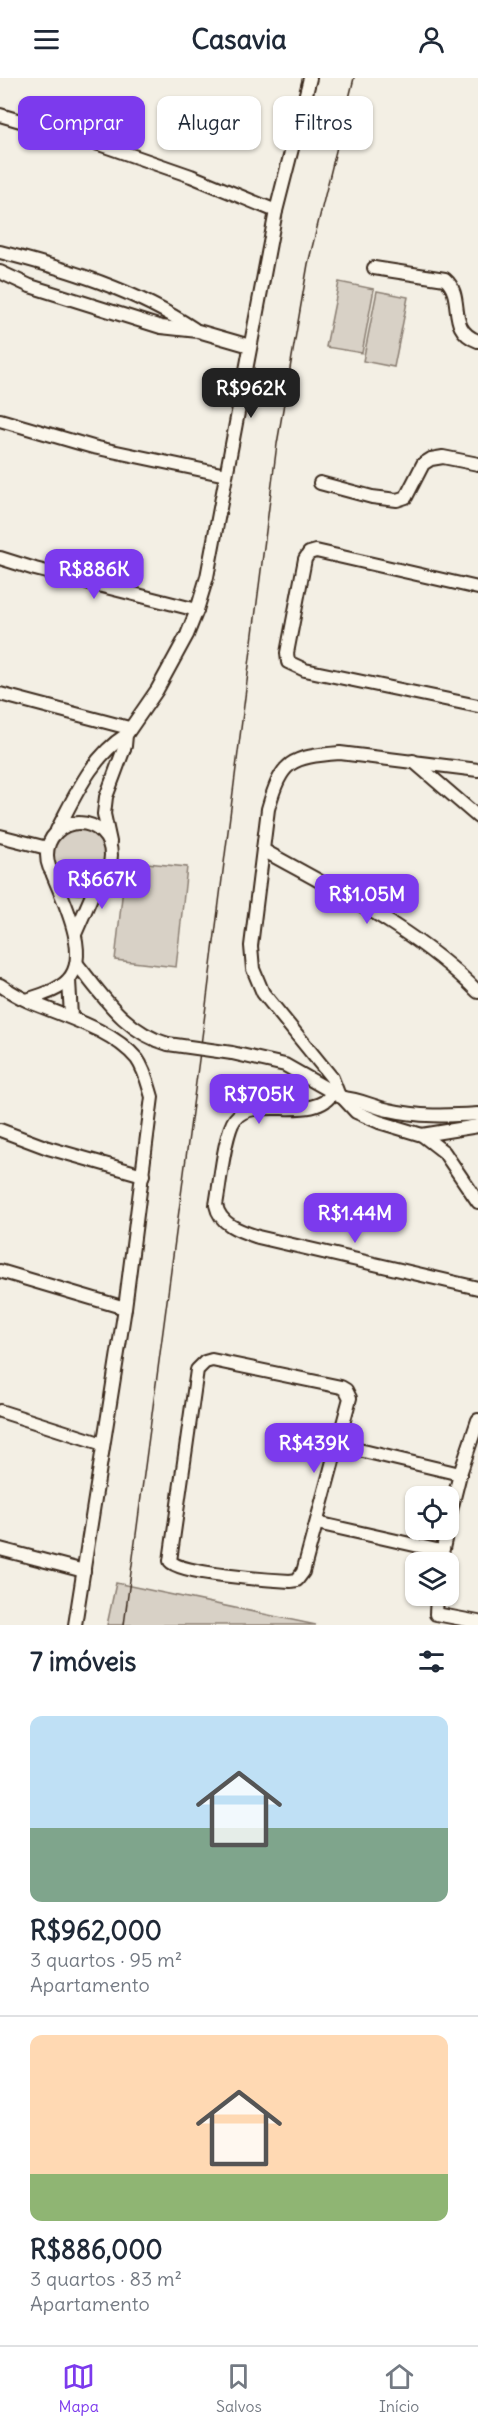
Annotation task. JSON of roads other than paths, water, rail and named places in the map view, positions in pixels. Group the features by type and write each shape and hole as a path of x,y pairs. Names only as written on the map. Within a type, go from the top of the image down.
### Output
{"street":[{"path":"27,1000 56,989 69,980 77,964 75,933 47,860 47,848 78,790 101,756 128,732 157,690 197,610 207,577 276,211 310,78"},
{"path":"0,116 110,147 191,176 276,211"},
{"path":"0,252 35,260 111,286 170,313 198,331"},
{"path":"374,268 445,279 453,290 460,328 465,335 478,341"},
{"path":"0,272 30,286 138,321 161,327 198,331 250,346"},
{"path":"0,420 93,447 226,475"},
{"path":"320,483 372,497 397,500 406,497 423,464 431,459 443,457 478,464"},
{"path":"478,588 316,551 309,553 305,559 287,653 288,662 305,670 478,706"},
{"path":"0,558 197,610"},
{"path":"0,694 128,732"},
{"path":"75,933 92,896 111,864 112,853 104,814 106,797 128,732"},
{"path":"338,1096 332,1078 263,993 253,969 251,946 268,809 280,775 301,757 340,753 478,770"},
{"path":"412,761 478,817"},
{"path":"55,832 74,822 85,822 95,826 110,842"},
{"path":"0,836 47,848"},
{"path":"263,850 384,918 431,950 478,992"},
{"path":"51,871 58,880 78,887 89,886 106,874"},
{"path":"77,964 113,1008 151,1040 232,1053 285,1065 338,1096 349,1107 365,1117 422,1135 444,1152 478,1202"},
{"path":"69,980 71,1017"},
{"path":"0,985 27,1000 71,1017 118,1042 137,1060 146,1076 152,1097 125,1308 75,1625"},
{"path":"478,1114 424,1116 387,1110 356,1099 338,1096 313,1107 248,1111 235,1119 228,1138 216,1205 222,1219 238,1231 258,1238 478,1288"},
{"path":"422,1135 478,1126"},
{"path":"0,1130 48,1148 143,1175"},
{"path":"0,1271 125,1308"},
{"path":"218,1360 346,1390 350,1398 317,1522 303,1572 297,1580 245,1578 180,1568 170,1561 199,1365 218,1360"},
{"path":"0,1411 103,1444"},
{"path":"457,1486 478,1420"},
{"path":"338,1445 460,1474"},
{"path":"317,1522 423,1552"},
{"path":"0,1549 84,1571"},
{"path":"436,1606 436,1614 478,1622"}],"tram line":[{"path":"124,1625 202,1037 277,444 308,264 354,78"}]}
